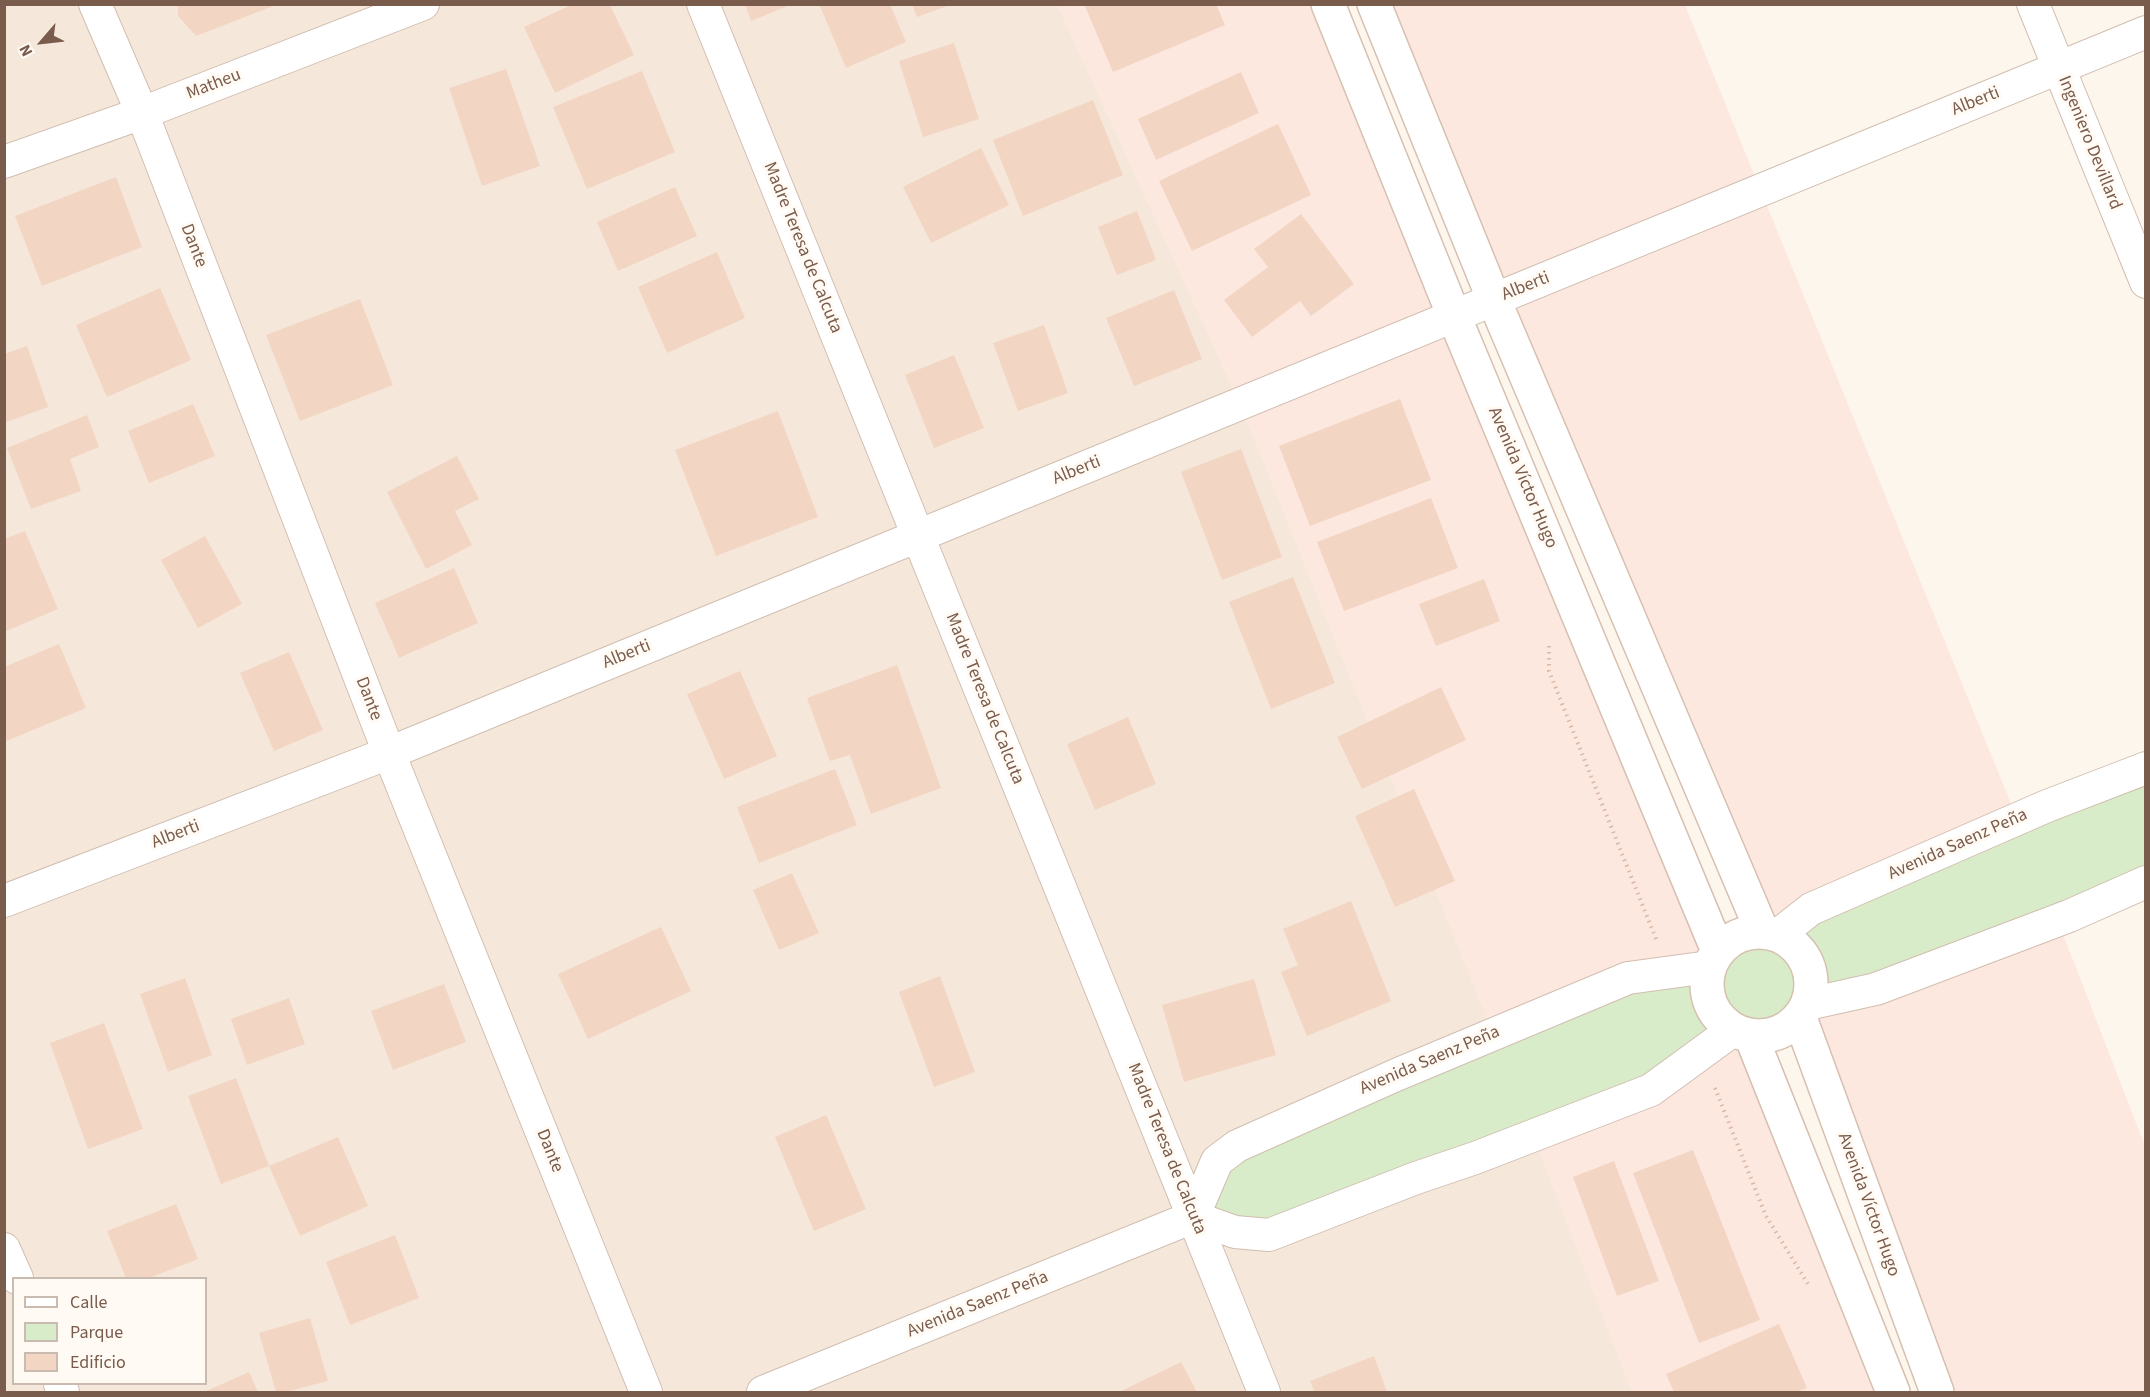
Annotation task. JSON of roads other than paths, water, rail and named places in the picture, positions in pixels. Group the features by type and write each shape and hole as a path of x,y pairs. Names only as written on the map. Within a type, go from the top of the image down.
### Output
{"main road":[{"name":"Avenida Víctor Hugo","path":"1328,4 1714,959 1707,985 1710,1003 1720,1018 1742,1033 1893,1392"},
{"name":"Avenida Víctor Hugo","path":"1374,4 1494,300 1770,933 1792,943 1803,956 1810,971 1812,987 1804,1011 1937,1392"},
{"path":"1714,959 1731,940 1745,933 1770,933"},
{"path":"1742,1033 1769,1036 1786,1030 1804,1011"}],"street":[{"name":"Dante","path":"95,4 142,112 388,753 646,1392"},
{"name":"Matheu","path":"4,162 142,112 423,4"},
{"name":"Madre Teresa de Calcuta","path":"703,4 1264,1392"},
{"name":"Ingeniero Devillard","path":"2032,4 2145,282"},
{"name":"Alberti","path":"4,901 388,753 2145,32"},
{"name":"Avenida Saenz Peña","path":"1770,933 1812,909 2047,806 2145,768"},
{"path":"1804,1011 1876,989 2069,916 2145,882"},
{"name":"Avenida Saenz Peña","path":"763,1392 1193,1217 1217,1161 1237,1146 1396,1075 1615,983 1628,978 1669,972 1714,959"},
{"path":"1193,1217 1236,1232 1269,1235 1651,1090 1702,1054 1742,1033"},
{"path":"4,1249 17,1277"}]}
